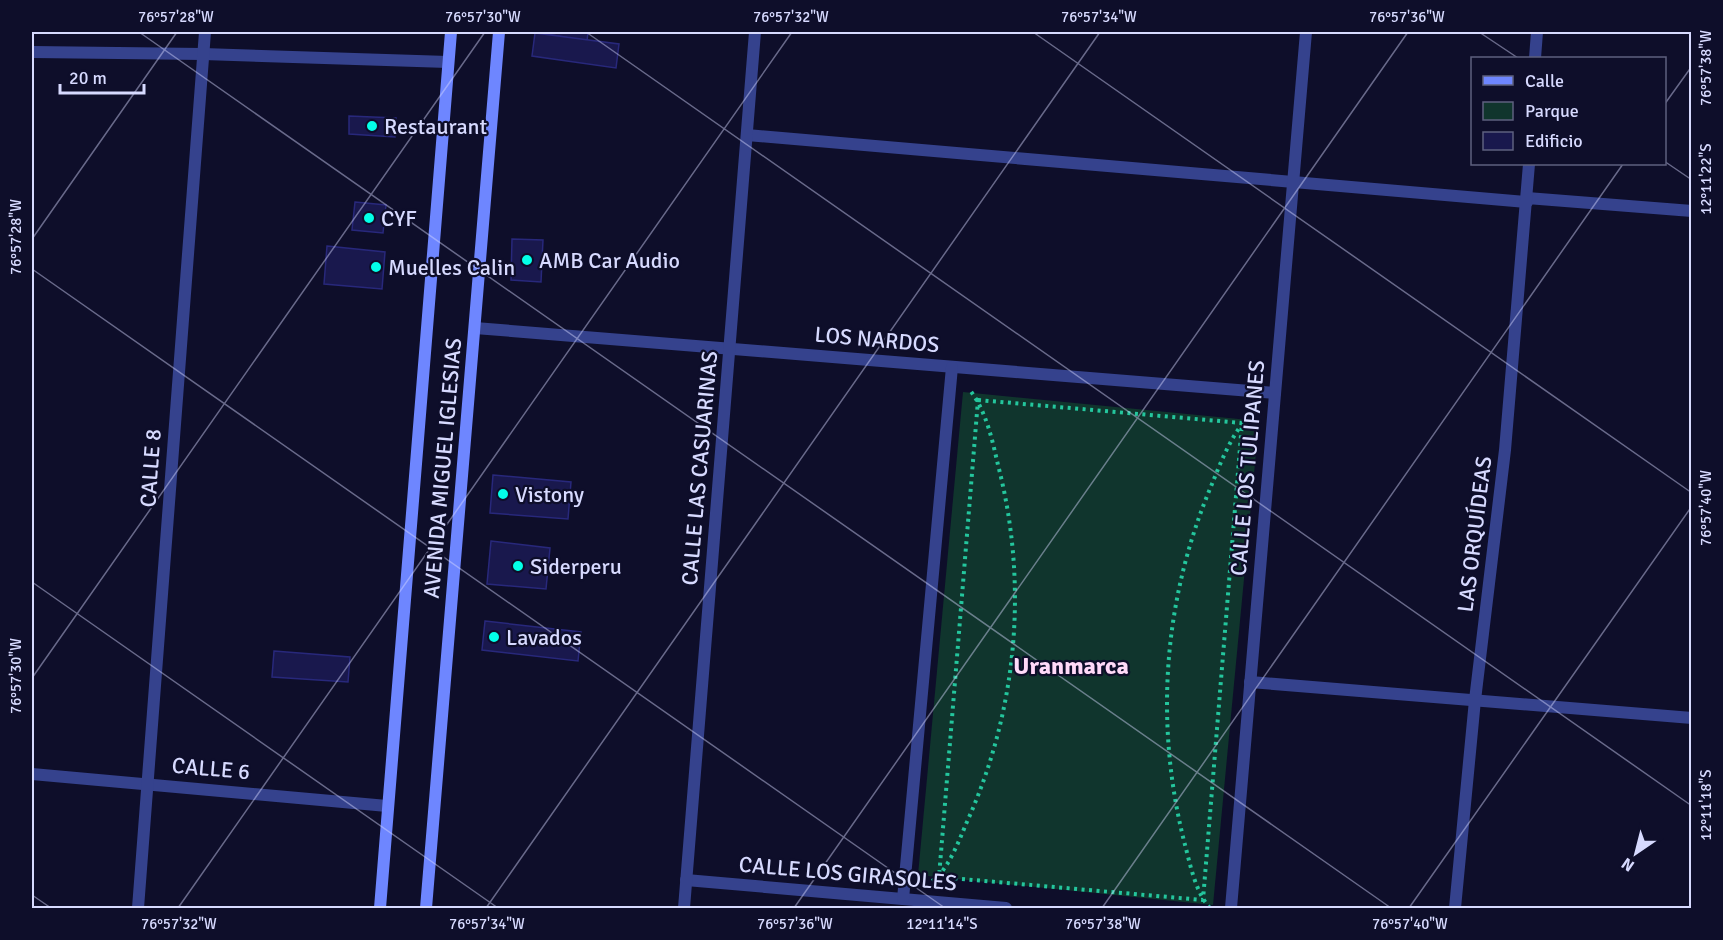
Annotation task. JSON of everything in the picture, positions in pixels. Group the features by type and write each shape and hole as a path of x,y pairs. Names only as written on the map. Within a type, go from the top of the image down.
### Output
{"main road":[{"name":"AVENIDA MIGUEL IGLESIAS","path":"380,909 451,32"},
{"name":"AVENIDA MIGUEL IGLESIAS","path":"426,909 499,32"}],"street":[{"name":"CALLE 8","path":"138,909 205,32"},
{"name":"CALLE LAS CASUARINAS","path":"684,909 755,32"},
{"name":"CALLE LOS TULIPANES","path":"1231,909 1306,32"},
{"path":"1535,57 1537,32"},
{"path":"32,52 203,54 448,62"},
{"path":"747,135 1293,182 1692,211"},
{"name":"LAS ORQUÍDEAS","path":"1455,909 1475,700 1505,450 1529,165"},
{"name":"LOS NARDOS","path":"475,328 1275,393"},
{"path":"903,899 952,367"},
{"path":"1250,682 1692,718"},
{"name":"CALLE 6","path":"32,774 387,806"},
{"name":"CALLE LOS GIRASOLES","path":"686,880 1006,909"}],"path":[{"path":"903,899 939,877 958,841 990,765 1001,725 1014,644 1015,582 1010,520 994,449 978,400 952,367"},
{"path":"1210,909 1203,900 1181,829 1171,776 1166,701 1168,648 1175,601 1186,554 1201,509 1242,423 1275,393"},
{"path":"978,400 1242,423"},
{"path":"939,877 978,400"},
{"path":"1203,900 1242,423"},
{"path":"939,877 1203,900"}],"green space":[{"path":"963,392 1259,421 1213,905 918,875"}],"building":[{"path":"535,32 588,32 587,41"},
{"path":"535,33 619,44 616,68 532,56"},
{"name":"Restaurant","path":"349,116 396,118 395,137 349,134"},
{"name":"CYF","path":"355,202 386,205 383,233 352,230"},
{"name":"AMB Car Audio","path":"512,239 543,240 541,282 511,280"},
{"path":"327,246 385,252 382,289 324,284"},
{"path":"493,475 571,482 568,519 490,513"},
{"name":"Siderperu","path":"491,541 550,548 546,589 487,584"},
{"path":"485,621 581,632 578,661 482,650"},
{"path":"274,651 350,657 348,682 272,677"}],"place":[{"name":"Restaurant","path":"372,126"},
{"name":"CYF","path":"369,218"},
{"name":"AMB Car Audio","path":"527,260"},
{"name":"Muelles Calin","path":"376,267"},
{"name":"Vistony","path":"503,494"},
{"name":"Siderperu","path":"518,566"},
{"name":"Lavados","path":"494,637"}],"district":[{"name":"Uranmarca","path":"1071,666"}]}
